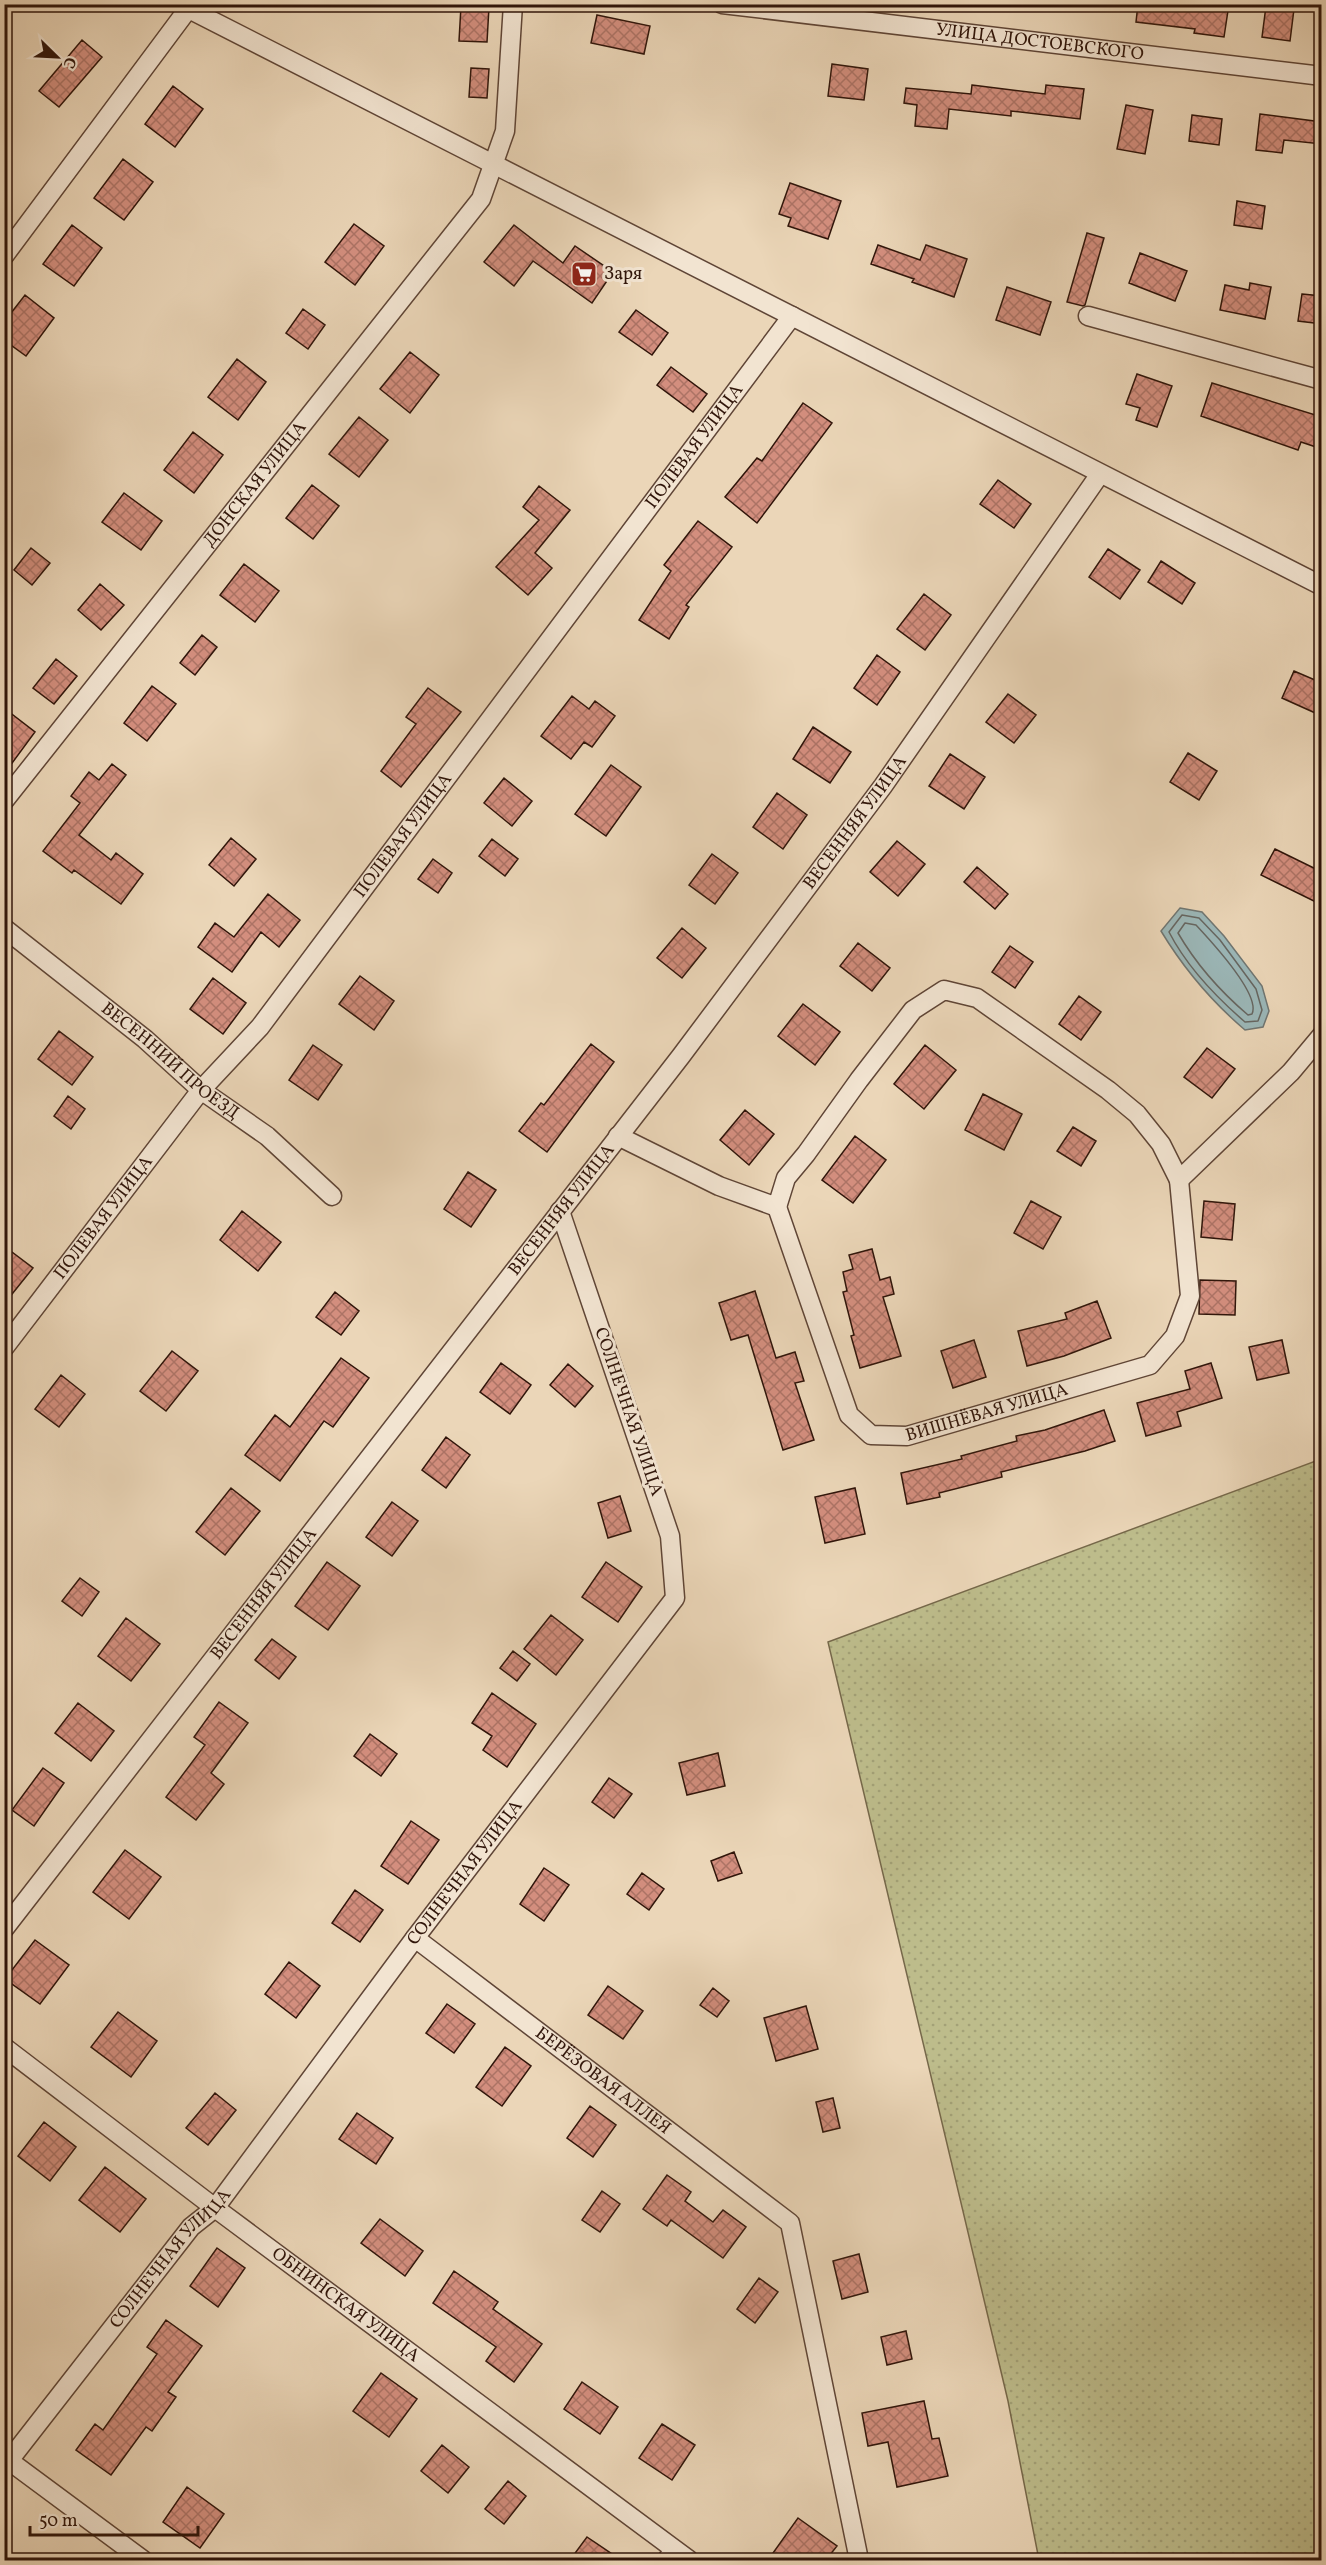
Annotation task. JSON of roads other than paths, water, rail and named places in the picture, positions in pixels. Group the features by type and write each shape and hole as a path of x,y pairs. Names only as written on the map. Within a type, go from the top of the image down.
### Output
{"street":[{"name":"ДОНСКАЯ УЛИЦА","path":"4,801 481,200 505,131 513,4"},
{"name":"УЛИЦА ДОСТОЕВСКОГО","path":"722,4 1322,76"},
{"path":"4,256 183,7 1322,586"},
{"name":"ПОЛЕВАЯ УЛИЦА","path":"4,1348 201,1090 260,1027 792,316"},
{"path":"1088,316 1322,380"},
{"name":"ВЕСЕННЯЯ УЛИЦА","path":"4,1929 618,1136 883,786 1100,474"},
{"name":"ВЕСЕННИЙ ПРОЕЗД","path":"4,928 146,1039 201,1090 267,1136 332,1196"},
{"path":"618,1136 719,1186 777,1207 786,1178 859,1080 913,1010 944,990 977,998 1108,1089 1137,1114 1161,1144 1179,1180 1291,1072 1322,1035"},
{"name":"ВИШНЁВАЯ УЛИЦА","path":"777,1207 849,1415 871,1435 907,1436 1149,1365 1175,1336 1190,1296 1179,1180"},
{"name":"СОЛНЕЧНАЯ УЛИЦА","path":"6,2462 191,2227 215,2208 415,1938 675,1598 670,1536 560,1211"},
{"name":"БЕРЁЗОВАЯ АЛЛЕЯ","path":"415,1938 790,2223 859,2560"},
{"name":"ОБНИНСКАЯ УЛИЦА","path":"4,2047 666,2554 689,2560"},
{"path":"6,2462 143,2560"}],"water":[{"path":"1180,908 1202,912 1224,936 1262,986 1269,1011 1263,1027 1245,1030 1199,984 1179,958 1161,931"}],"place":[{"name":"Заря","path":"584,274"}]}
